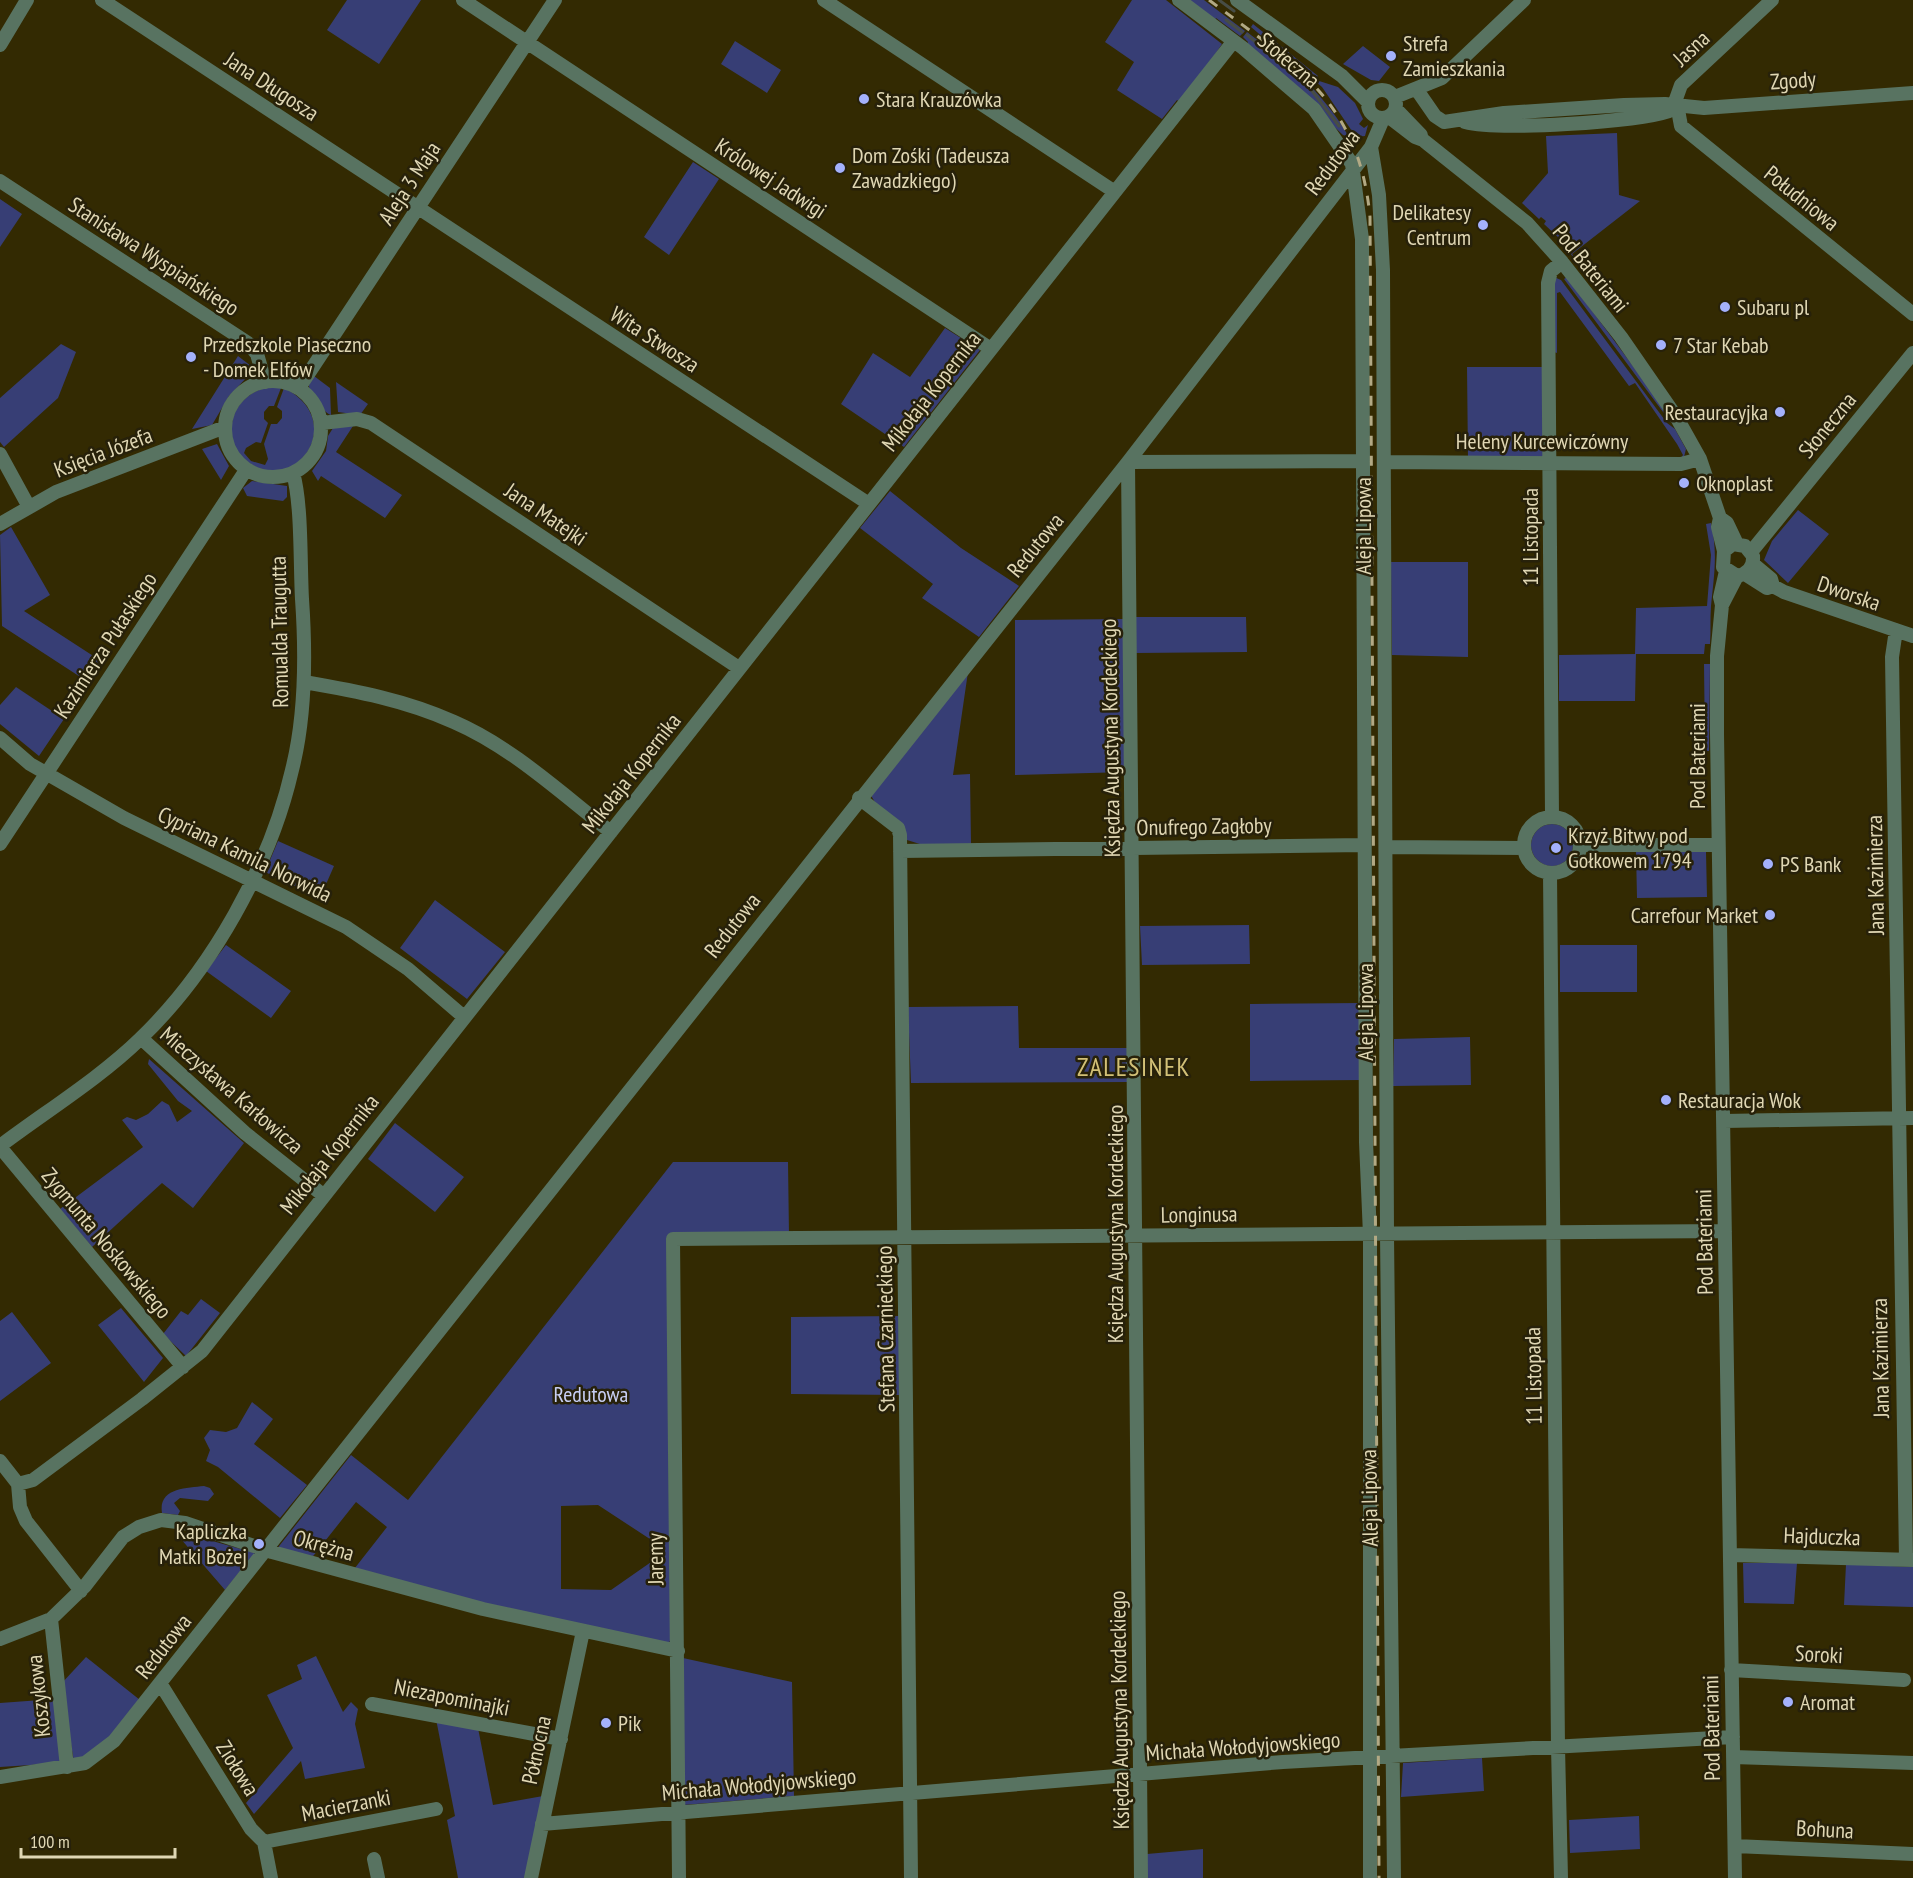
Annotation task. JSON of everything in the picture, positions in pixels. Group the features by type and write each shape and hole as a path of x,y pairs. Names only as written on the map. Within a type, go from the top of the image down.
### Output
{"street":[{"path":"0,45 27,0"},
{"name":"Jana Długosza","path":"102,0 417,209"},
{"name":"Królowej Jadwigi","path":"463,0 991,349"},
{"name":"Aleja 3 Maja","path":"299,388 555,0"},
{"path":"824,0 1115,192"},
{"name":"Stołeczna","path":"1179,0 1310,104 1350,161 1353,170"},
{"path":"1237,0 1372,97 1384,90 1391,111 1417,90 1449,72 1524,0"},
{"name":"Jasna","path":"1677,107 1676,99 1681,85 1772,0"},
{"name":"Mikołaja Kopernika","path":"18,1484 33,1480 201,1351 1233,42"},
{"name":"Zgody","path":"1417,90 1440,120 1461,121 1475,125 1509,126 1624,118 1667,112 1677,107 1704,108 1913,93"},
{"name":"Pod Bateriami","path":"1372,97 1372,114 1391,111 1415,137 1423,140 1527,223 1562,262 1621,337 1677,418 1700,459 1720,518 1718,527 1724,551 1722,562 1742,567"},
{"name":"Południowa","path":"1677,107 1684,131 1913,314"},
{"name":"Redutowa","path":"0,1777 12,1773 85,1763 114,1741 1128,462 1371,147 1391,111"},
{"name":"Aleja Lipowa","path":"1371,147 1378,195 1383,270 1387,1235 1394,1878"},
{"name":"Aleja Lipowa","path":"1353,170 1362,239 1364,845 1370,1234 1370,1878"},
{"name":"Stanisława Wyspiańskiego","path":"0,181 248,343 257,354 265,382"},
{"name":"Wita Stwosza","path":"417,209 869,504"},
{"name":"11 Listopada","path":"1552,816 1548,283 1551,271 1562,262"},
{"name":"Słoneczna","path":"1742,567 1913,352"},
{"path":"276,381 299,388 310,399 322,423 321,439 315,453 305,465 292,473 279,477 263,477 246,470 235,459 225,428 229,411 240,394 265,382 276,381"},
{"name":"Jana Matejki","path":"322,423 357,419 371,423 739,668"},
{"name":"Księcia Józefa","path":"0,524 29,507 105,472 225,428"},
{"path":"0,454 29,507"},
{"name":"Heleny Kurcewiczówny","path":"1384,462 1681,464 1700,459"},
{"path":"1128,462 1363,461"},
{"name":"Księdza Augustyna Kordeckiego","path":"1128,462 1141,1878"},
{"name":"Kazimierza Pułaskiego","path":"0,844 246,470"},
{"name":"Romualda Traugutta","path":"0,1146 141,1038 202,968 225,932 252,880 280,812 293,770 304,682 304,621 292,473"},
{"name":"Pod Bateriami","path":"1720,518 1727,523 1737,544 1745,546 1742,567 1722,606 1717,656 1735,1878"},
{"path":"1724,551 1737,544"},
{"name":"Dworska","path":"1742,567 1765,587 1773,586 1784,592 1913,636"},
{"name":"Jana Kazimierza","path":"1896,630 1892,657 1898,1118 1909,1560"},
{"path":"304,682 378,695 456,723 511,755 611,832"},
{"name":"Cypriana Kamila Norwida","path":"0,738 30,764 124,818 252,880 378,946 464,1017"},
{"name":"Stefana Czarnieckiego","path":"860,798 898,828 900,851 911,1878"},
{"path":"1552,816 1571,823 1578,832 1581,845 1579,855 1568,868 1550,873 1538,869 1529,860 1524,848 1526,834 1531,826 1537,821 1552,816"},
{"name":"Onufrego Zagłoby","path":"900,851 1364,845"},
{"path":"1581,845 1718,846"},
{"path":"1386,847 1524,848"},
{"name":"11 Listopada","path":"1550,873 1558,1747 1562,1878"},
{"name":"Mieczysława Karłowicza","path":"141,1038 245,1133 323,1195"},
{"path":"1724,1121 1913,1118"},
{"name":"Zygmunta Noskowskiego","path":"0,1146 183,1367"},
{"name":"Longinusa","path":"674,1239 1725,1231"},
{"name":"Jaremy","path":"674,1239 679,1878"},
{"path":"0,1461 18,1484 20,1507 27,1521 81,1591"},
{"name":"Okrężna","path":"0,1639 51,1620 81,1591 123,1537 151,1522 185,1523 351,1575 583,1631 678,1651"},
{"name":"Hajduczka","path":"1730,1555 1909,1560"},
{"name":"Koszykowa","path":"51,1620 67,1767"},
{"name":"Północna","path":"531,1878 583,1631"},
{"name":"Soroki","path":"1731,1670 1904,1680"},
{"name":"Ziołowa","path":"160,1683 251,1829 264,1842 271,1878"},
{"name":"Niezapominajki","path":"372,1704 561,1739"},
{"name":"Michała Wołodyjowskiego","path":"542,1824 679,1811 1369,1757 1733,1737"},
{"path":"1733,1757 1913,1763"},
{"name":"Macierzanki","path":"264,1842 436,1809"},
{"name":"Bohuna","path":"1735,1846 1913,1854"},
{"path":"374,1859 378,1878"}],"green space":[{"path":"347,0 421,0 379,64 327,30"},
{"path":"1132,0 1166,0 1222,44 1182,104 1177,100 1162,119 1117,90 1134,62 1105,42"},
{"path":"1187,0 1204,0 1245,31 1240,36 1216,18 1214,21"},
{"path":"1253,24 1318,76 1316,80 1338,87 1355,103 1363,119 1359,124 1364,128 1368,125 1365,136 1356,137 1322,87 1251,27"},
{"path":"1247,32 1304,79 1328,106 1349,137 1343,135 1247,45 1248,42 1243,37"},
{"path":"735,41 781,70 767,93 721,64"},
{"path":"1363,46 1390,67 1379,81 1371,80 1343,64"},
{"path":"1617,133 1619,195 1640,201 1572,254 1590,280 1559,238 1544,224 1546,221 1541,217 1539,219 1522,203 1548,173 1546,136"},
{"path":"693,162 719,179 669,255 644,237"},
{"path":"0,199 22,214 0,247"},
{"path":"1554,277 1561,280 1667,423 1675,429 1686,449 1684,457 1681,458 1683,455 1677,444 1635,383 1629,386 1560,292 1557,293 1557,353 1554,352"},
{"path":"1567,277 1676,426 1669,420 1564,279"},
{"path":"945,328 980,350 904,447 841,404 873,353 910,377"},
{"path":"61,344 76,352 58,398 4,447 0,442 0,398"},
{"path":"238,356 251,366 250,374 229,396 212,425 192,429"},
{"path":"1467,367 1543,367 1545,459 1468,460"},
{"path":"314,376 330,388 331,415 311,394 309,385"},
{"path":"336,382 368,404 360,415 338,412"},
{"path":"264,388 281,388 274,406 269,406 264,412 264,419 268,423 261,443 256,442 246,448 244,453 251,461 265,465 268,459 264,444 271,424 277,424 282,418 282,411 277,407 284,388 304,403 313,420 314,437 307,453 295,465 279,471 261,469 242,457 232,437 233,417 239,406 247,397"},
{"path":"353,426 336,452 402,495 385,518 321,476 318,481 312,471 326,451 328,436 333,428"},
{"path":"217,444 229,466 221,480 202,449"},
{"path":"252,481 287,486 287,497 283,501 247,496 243,488"},
{"path":"890,491 961,548 1019,586 979,637 922,598 933,584 860,528"},
{"path":"1798,510 1829,534 1788,583 1764,560 1772,541"},
{"path":"1711,523 1715,564 1710,644 1705,644 1704,654 1636,654 1635,701 1559,701 1559,655 1635,654 1636,608 1707,606 1711,555 1706,524"},
{"path":"11,527 50,595 24,611 101,661 88,682 2,626 0,535"},
{"path":"1391,562 1468,562 1468,657 1392,655"},
{"path":"1136,617 1246,617 1247,652 1136,653"},
{"path":"1125,619 1127,772 1015,775 1015,620"},
{"path":"1704,664 1710,664 1709,751 1705,751"},
{"path":"968,672 953,775 970,774 971,844 923,845 907,840 899,827 878,807 871,795"},
{"path":"16,687 64,719 39,756 0,724 0,705"},
{"path":"1552,824 1567,830 1573,845 1567,860 1552,866 1537,860 1531,845 1537,830"},
{"path":"278,841 334,866 320,898 265,872"},
{"path":"1636,852 1706,852 1707,897 1637,898"},
{"path":"435,900 505,952 467,999 400,948"},
{"path":"1249,925 1250,964 1142,965 1140,926"},
{"path":"226,945 291,991 271,1018 206,971"},
{"path":"1560,945 1637,945 1637,992 1560,992"},
{"path":"1362,1003 1363,1080 1250,1081 1250,1004"},
{"path":"1018,1006 1019,1048 1130,1048 1130,1082 911,1083 908,1007"},
{"path":"1470,1037 1471,1085 1393,1086 1394,1039"},
{"path":"149,1059 244,1143 193,1208 162,1183 92,1247 60,1209 143,1147 122,1120 127,1117 136,1120 148,1114 162,1101 169,1105 177,1122 192,1111 178,1101 148,1064"},
{"path":"395,1123 464,1177 435,1212 368,1159"},
{"name":"Redutowa","path":"673,1162 788,1162 789,1235 673,1235 670,1641 666,1645 351,1573 387,1527 356,1502 310,1560 276,1550 351,1455 408,1500","holes":["598,1505 656,1543 654,1560 611,1590 561,1589 561,1506"]},
{"path":"201,1299 220,1313 186,1356 163,1334 181,1311 188,1315"},
{"path":"121,1308 163,1358 144,1382 98,1325"},
{"path":"12,1312 51,1363 0,1401 0,1321"},
{"path":"900,1316 901,1395 791,1394 791,1317"},
{"path":"252,1402 273,1419 254,1444 307,1485 280,1518 218,1467 206,1461 210,1450 204,1438 210,1430 226,1432 237,1428"},
{"path":"204,1486 210,1488 214,1494 208,1501 180,1498 174,1503 180,1511 178,1515 162,1513 164,1499 169,1494 182,1489"},
{"path":"184,1533 255,1553 225,1590 180,1538"},
{"path":"1743,1563 1797,1563 1794,1604 1744,1603"},
{"path":"1846,1564 1913,1567 1913,1607 1844,1605"},
{"path":"316,1656 343,1712 351,1702 358,1709 355,1724 365,1768 305,1779 301,1761 254,1814 246,1803 293,1748 267,1695 302,1679 297,1665"},
{"path":"86,1657 140,1700 100,1749 74,1762 61,1684"},
{"path":"683,1658 792,1682 794,1796 683,1805"},
{"path":"55,1699 61,1763 0,1767 0,1703"},
{"path":"436,1719 478,1728 493,1805 543,1796 527,1878 458,1878 447,1820 455,1816"},
{"path":"1482,1758 1484,1791 1401,1797 1403,1763"},
{"path":"1639,1816 1640,1849 1570,1853 1569,1820"},
{"path":"1203,1849 1203,1878 1147,1878 1147,1854"}],"waterway":[{"path":"1219,0 1234,11"},
{"path":"1226,20 1242,32"},
{"path":"1247,35 1306,83 1339,126"}],"railway":[{"path":"1209,0 1294,66 1337,114 1352,143 1363,177 1370,217 1379,1878"}],"place":[{"name":"Strefa Zamieszkania","path":"1391,56"},
{"name":"Stara Krauzówka","path":"864,99"},
{"name":"Dom Zośki (Tadeusza Zawadzkiego)","path":"840,168"},
{"name":"Delikatesy Centrum","path":"1483,225"},
{"name":"Subaru pl","path":"1725,307"},
{"name":"7 Star Kebab","path":"1661,345"},
{"name":"Przedszkole Piaseczno - Domek Elfów","path":"191,357"},
{"name":"Restauracyjka","path":"1780,412"},
{"name":"Oknoplast","path":"1684,483"},
{"name":"Krzyż Bitwy pod Gołkowem 1794","path":"1556,848"},
{"name":"PS Bank","path":"1768,864"},
{"name":"Carrefour Market","path":"1770,915"},
{"name":"Restauracja Wok","path":"1666,1100"},
{"name":"Kapliczka Matki Bożej","path":"259,1544"},
{"name":"Aromat","path":"1788,1702"},
{"name":"Pik","path":"606,1723"}],"district":[{"name":"ZALESINEK","path":"1134,1066"}]}
